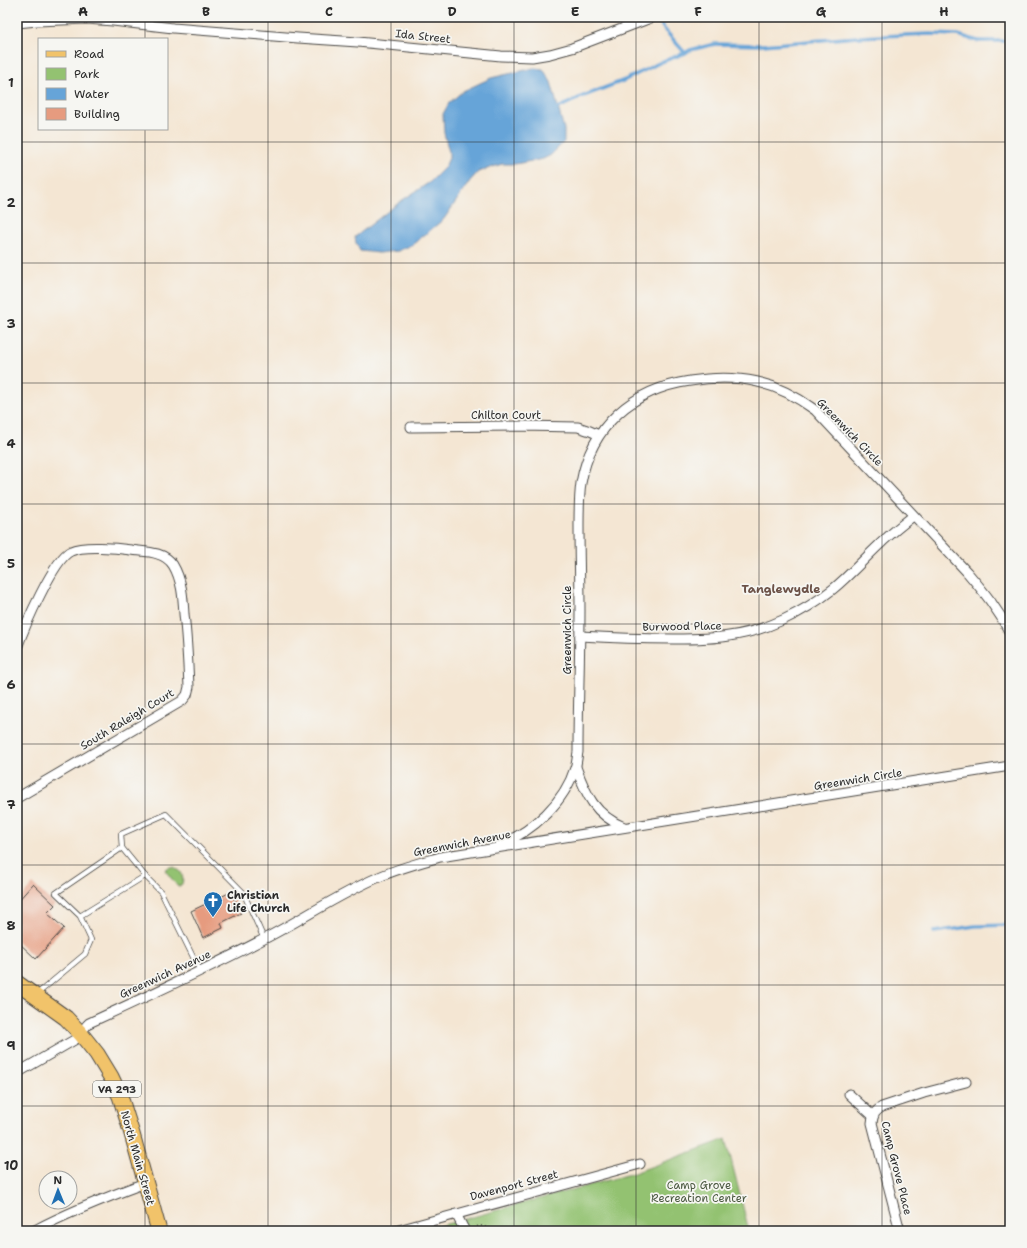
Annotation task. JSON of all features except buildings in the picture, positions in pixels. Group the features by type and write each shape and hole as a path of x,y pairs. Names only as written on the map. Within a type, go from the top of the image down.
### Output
{"main road":[{"name":"North Main Street","path":"17,983 36,995 66,1018 82,1034 97,1054 111,1077 120,1096 132,1134 159,1231"}],"street":[{"name":"Ida Street","path":"17,23 87,19 173,28 358,42 501,56 532,57 572,48 653,17"},
{"name":"Greenwich Circle","path":"482,851 509,841 533,827 560,797 576,767 578,752 580,636 580,499 584,468 599,435 612,418 625,406 658,389 704,378 730,378 767,384 789,393 815,410 967,572 990,599 1001,615 1010,633"},
{"name":"Chilton Court","path":"411,427 578,427 590,430 599,435"},
{"name":"Burwood Place","path":"580,636 636,639 706,639 752,631 775,623 798,612 833,589 880,544 914,516"},
{"name":"South Raleigh Court","path":"17,648 23,630 52,573 63,556 70,551 76,549 122,548 160,554 167,558 178,574 182,587 183,600 189,687 187,695 182,701 17,798"},
{"name":"Greenwich Circle","path":"576,767 584,788 602,815 625,828 1010,766"},
{"name":"Greenwich Avenue","path":"17,1072 76,1039 82,1034 86,1025 89,1023 264,939 350,891 380,877 410,865 440,857 625,828"},
{"name":"Camp Grove Place","path":"900,1231 872,1123 873,1116 876,1111 882,1107 924,1093 966,1082"},
{"path":"849,1094 873,1116"},
{"name":"Davenport Street","path":"395,1231 640,1164"},
{"path":"33,1231 55,1219 110,1195 145,1183"},
{"path":"456,1214 465,1230"}],"lane":[{"path":"200,971 161,892 145,876 122,848 121,834 166,814 244,892 264,939"},
{"path":"36,995 85,954 91,940 80,916 56,893 122,848"},
{"path":"80,916 145,876"}],"path":[{"path":"465,1230 482,1226 497,1231"}],"green space":[{"path":"169,867 174,867 181,872 183,879 182,884 178,887 165,870"},
{"name":"Camp Grove Recreation Center","path":"726,1139 749,1231 421,1231 634,1173"}],"water":[{"path":"534,68 543,69 551,82 564,129 564,142 551,155 543,159 515,164 502,164 478,172 470,181 444,219 412,245 398,251 379,253 360,251 355,237 401,201 430,182 445,167 449,158 449,152 444,133 443,114 449,103 463,91 491,78"}],"waterway":[{"path":"661,24 685,53"},
{"path":"553,108 558,108 581,97 625,80 661,62 690,50 715,44 763,45 857,37 930,34 958,35 978,41 1010,41"},
{"path":"934,932 975,926 1010,925"}],"place":[{"name":"Christian Life Church","path":"213,918"}],"district":[{"name":"Tanglewydle","path":"781,589"}]}
